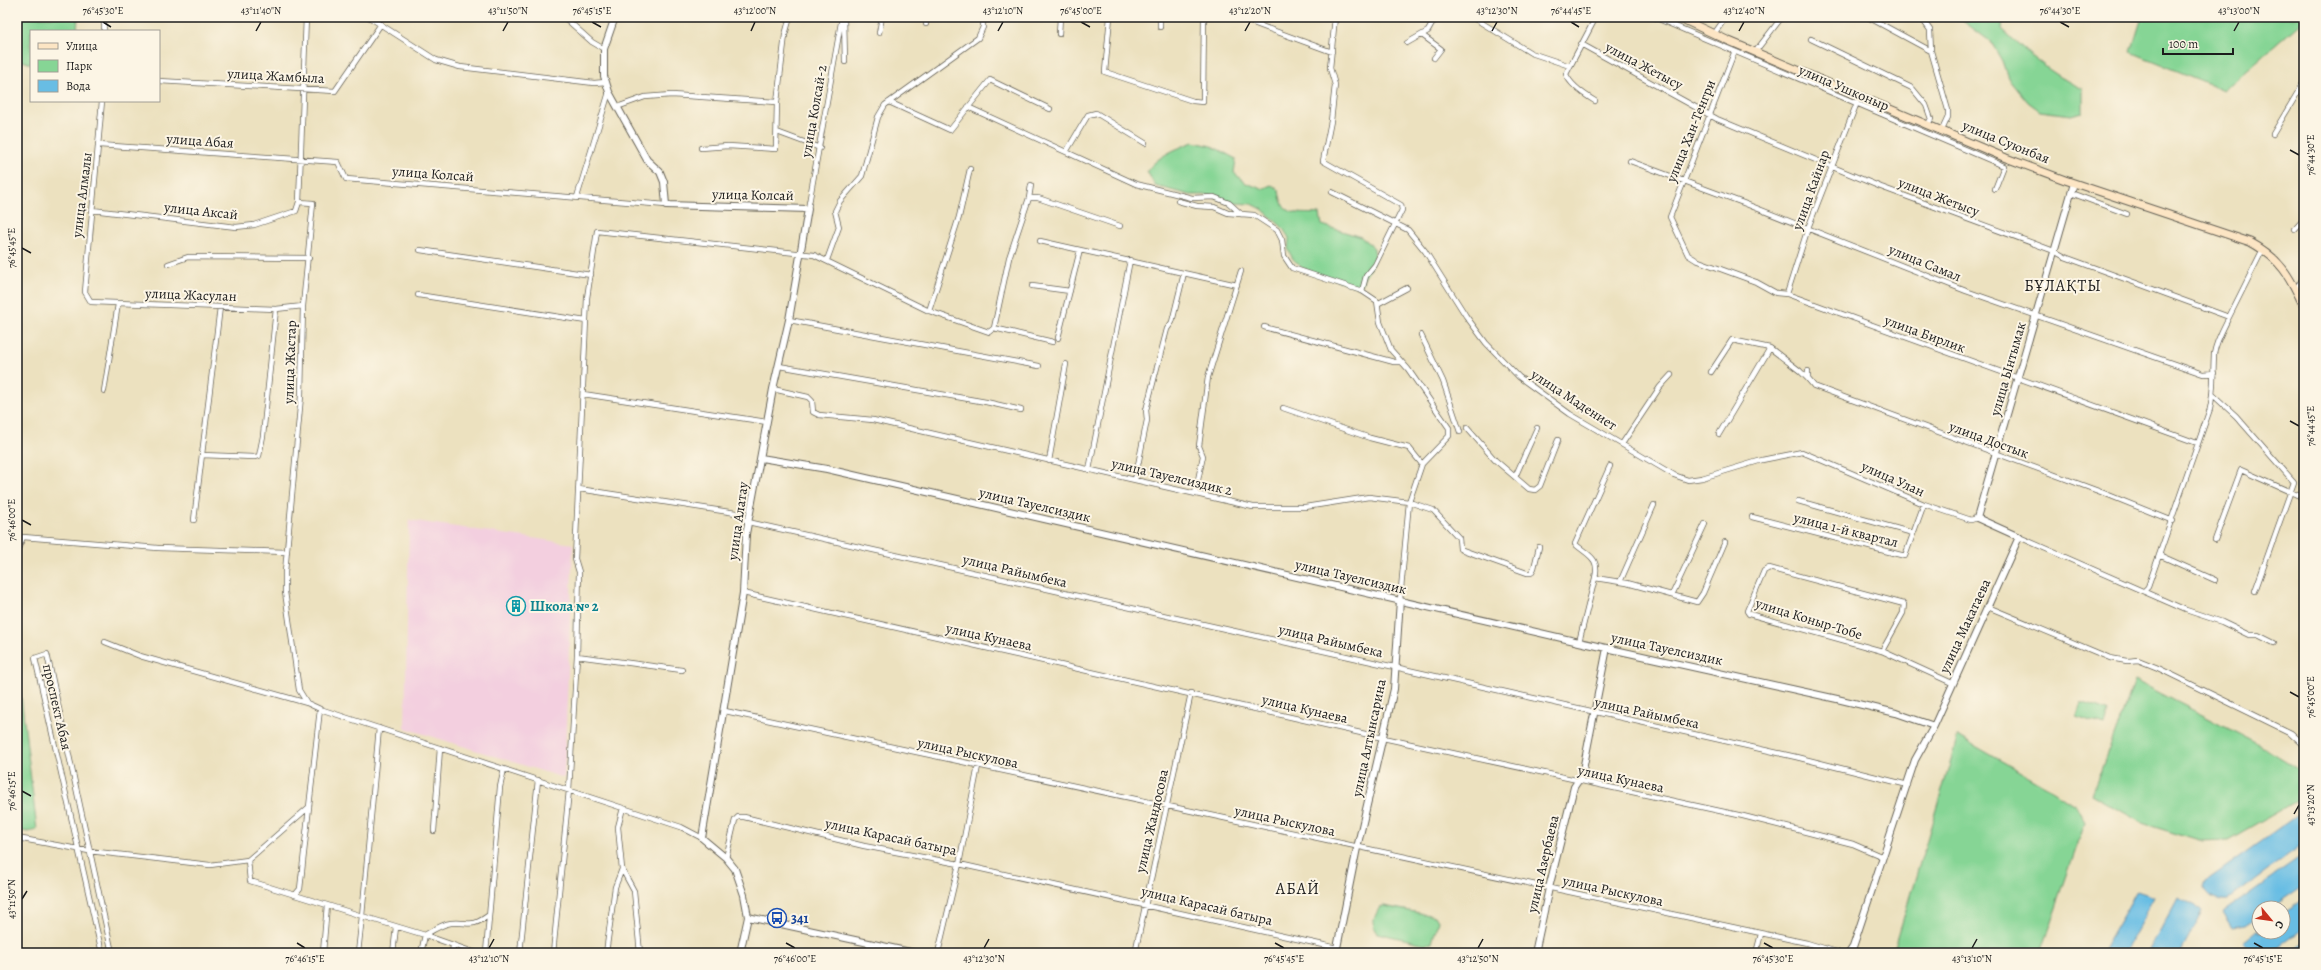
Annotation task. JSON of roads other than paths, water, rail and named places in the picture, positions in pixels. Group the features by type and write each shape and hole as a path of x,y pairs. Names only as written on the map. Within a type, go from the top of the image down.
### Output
{"main road":[{"name":"улица Суюнбая","path":"1678,17 1714,34 2006,158 2074,183 2250,242 2273,255 2288,274 2304,307"}],"street":[{"path":"104,17 104,30"},
{"path":"299,202 302,89 306,17"},
{"path":"369,17 436,60 460,68 499,74 594,83 606,82"},
{"path":"564,17 592,42 604,49"},
{"path":"615,17 604,49 606,82 609,92 647,160 660,172 664,182 666,205"},
{"path":"701,148 728,146 776,149 777,132 775,128 777,102 785,35 790,17"},
{"path":"843,17 845,62"},
{"name":"улица Колсай-2","path":"808,209 843,17"},
{"path":"879,33 882,17"},
{"path":"926,17 926,24"},
{"path":"827,260 839,226 835,211 840,202 862,176 878,117 889,102 978,38 983,27 983,17"},
{"path":"1059,34 1060,17"},
{"path":"1110,17 1105,72 1193,101 1203,102 1204,17"},
{"path":"1160,17 1160,27"},
{"path":"1335,17 1330,68 1335,85 1331,121 1323,162 1401,204 1402,210 1394,223 1375,265 1366,276 1362,291"},
{"path":"1407,43 1422,35 1433,25 1436,17"},
{"path":"1472,17 1530,54 1570,66"},
{"path":"1595,101 1568,78 1566,74 1596,17"},
{"name":"улица Ушконыр","path":"1654,17 1856,105 2004,166 1995,189"},
{"path":"1714,34 1726,17"},
{"path":"1756,52 1782,17"},
{"path":"1868,17 1931,51"},
{"path":"1921,17 1930,30 1931,51 1948,110 1948,117 1942,130"},
{"path":"1253,23 1332,52"},
{"name":"улица Жамбыла","path":"160,81 335,91 338,89 381,24"},
{"path":"1422,35 1441,50 1434,58"},
{"path":"1811,39 1912,88 1926,105 1931,119 1928,124"},
{"name":"улица Жетысу","path":"1581,44 1650,84 1682,98 1717,120 1831,166 2054,251 2065,257 2229,317"},
{"name":"улица Хан-Тенгри","path":"1670,216 1734,53"},
{"path":"889,102 950,130 990,80 1050,109"},
{"path":"2274,134 2304,82"},
{"path":"577,197 609,92"},
{"path":"617,107 645,97 672,95 777,102"},
{"name":"улица Кайнар","path":"1787,294 1808,228 1860,95"},
{"name":"улица Алмалы","path":"85,292 102,102"},
{"path":"968,107 1136,184 1192,198 1214,197 1229,203 1241,214"},
{"path":"1066,152 1088,115 1096,113 1145,143"},
{"path":"777,132 820,148"},
{"name":"улица Абая","path":"99,145 300,160"},
{"name":"улица Колсай","path":"300,160 338,162 346,179 666,205 808,209"},
{"name":"улица Самал","path":"1630,161 1684,180 1808,228 1966,292 2036,314 2203,374 2214,373"},
{"path":"929,311 959,217 970,169"},
{"name":"улица Ынтымак","path":"1977,518 2074,183"},
{"path":"553,953 569,790 577,656 579,572 575,559 586,298 591,275 597,231 814,255 929,311 989,332 994,328 1009,258 1029,198 1031,185"},
{"name":"улица Мадениет","path":"1332,192 1389,222 1408,230 1415,237 1466,316 1490,348 1519,377 1570,414 1674,475 1688,480 1802,452"},
{"path":"2071,193 2127,214"},
{"path":"1029,198 1038,198 1120,226"},
{"path":"1178,201 1241,214 1254,215 1277,230 1282,240 1288,264 1296,271 1362,291 1379,303"},
{"name":"улица Аксай","path":"92,210 236,227 254,225 294,212 299,202"},
{"name":"улица Жастар","path":"299,202 313,203 309,258 303,306 301,396 287,552 285,592 299,690 306,703"},
{"name":"улица Алатау","path":"702,838 725,711 743,593 744,554 748,522 773,389 780,366 789,320 808,209"},
{"name":"улица Бирлик","path":"1670,216 1688,254 1696,260 1756,282 1776,293 1787,294 2017,379 2197,443"},
{"path":"2295,229 2304,219"},
{"path":"1040,241 1237,285"},
{"path":"2144,591 2148,587 2213,395 2214,353 2217,341 2263,249"},
{"path":"420,250 591,275"},
{"path":"1058,338 1080,250"},
{"path":"168,264 188,257 309,258"},
{"path":"1089,470 1130,260"},
{"path":"1195,494 1203,456 1199,446 1208,377 1241,271"},
{"path":"1135,480 1147,420 1146,410 1167,329 1172,322 1184,273"},
{"path":"2296,289 2303,280"},
{"path":"1032,286 1070,292"},
{"path":"1379,303 1407,288"},
{"name":"улица Жасулан","path":"85,292 91,302 118,304 276,309 303,306"},
{"path":"418,295 586,321"},
{"path":"1283,408 1370,438 1408,448 1422,464 1449,436 1449,428 1408,369 1385,340 1380,322 1379,303"},
{"path":"104,391 118,304"},
{"path":"194,520 220,307"},
{"path":"202,455 254,458 259,456 263,436 276,309"},
{"path":"789,320 1039,366"},
{"path":"1264,327 1394,362 1401,362"},
{"path":"994,328 1053,342"},
{"path":"1422,335 1443,380 1460,432"},
{"path":"1711,372 1732,340 1770,348 1719,434"},
{"name":"улица Достык","path":"1770,348 1800,370 1814,386 1996,455 2101,492 2171,521"},
{"path":"1049,461 1066,364"},
{"path":"780,366 986,402 1021,410"},
{"path":"1808,371 1808,379"},
{"path":"1622,444 1660,387 1671,375"},
{"name":"улица Тауелсиздик 2","path":"773,389 808,396 812,400 813,412 819,415 873,420 1253,507 1305,507 1369,497 1409,502 1433,510 1458,538 1460,549 1474,555 1531,573 1534,568 1538,547"},
{"path":"583,394 767,422"},
{"path":"2213,395 2236,416 2294,482 2254,591"},
{"path":"1467,428 1495,460 1529,490 1535,490 1540,486 1558,440"},
{"path":"1515,477 1537,428"},
{"name":"улица Улан","path":"1802,452 1924,504 1971,520 1977,518"},
{"name":"улица Тауелсиздик","path":"761,458 827,469 1579,642 1837,699 1896,713 1934,726"},
{"name":"улица Алтынсарина","path":"1337,950 1357,848 1394,689 1409,502 1422,464"},
{"path":"1579,642 1598,567 1595,560 1575,544 1610,466"},
{"path":"2215,540 2242,470 2304,498"},
{"name":"улица Райымбека","path":"579,489 736,513 748,522 1796,756 1908,785"},
{"path":"1798,502 1914,533"},
{"name":"улица 1-й квартал","path":"1752,517 1905,556 1924,504"},
{"path":"1620,582 1654,505"},
{"path":"1977,518 2186,610 2222,622 2249,635 2258,635 2274,643"},
{"path":"1672,595 1705,524"},
{"path":"17,551 23,537 158,548 287,552"},
{"name":"улица Макатаева","path":"1849,953 1853,947 1908,785 1915,760 1934,726 1952,683 2019,537"},
{"path":"1595,578 1620,582 1672,595 1693,602 1700,600 1725,542"},
{"path":"2159,555 2215,580"},
{"name":"улица Коныр-Тобе","path":"1882,652 1903,613 1904,604 1769,568 1764,571 1746,611 1749,614 1882,652 1952,683"},
{"name":"улица Кунаева","path":"743,593 1191,693 1577,782 1743,816 1854,844 1883,857"},
{"path":"1988,607 2110,658 2127,661 2138,660 2158,668 2292,733 2304,745"},
{"path":"105,642 140,656 306,703 320,709 681,827 702,838 726,858 735,869 744,895 748,917 740,953"},
{"name":"улица Азербаева","path":"1536,953 1549,888 1574,787 1582,775 1607,648"},
{"name":"проспект Абая","path":"102,953 35,658 47,654 112,953"},
{"path":"577,656 682,670"},
{"name":"улица Жандосова","path":"1135,953 1144,904 1191,693"},
{"path":"295,895 300,888 320,709"},
{"name":"улица Рыскулова","path":"725,711 1357,848 1806,943 1840,953"},
{"path":"358,953 379,728"},
{"path":"434,831 440,748"},
{"path":"938,953 959,864 978,766"},
{"path":"486,953 500,787 504,769"},
{"path":"520,953 538,780"},
{"path":"17,838 89,851 210,865 248,860 308,807"},
{"path":"623,808 618,827 622,869 634,891 640,953"},
{"name":"улица Карасай батыра","path":"726,858 738,817 864,846 959,864 1144,904 1337,950"},
{"path":"248,860 250,881 425,935 476,953"},
{"path":"606,953 615,887 622,869"},
{"path":"323,953 327,905"},
{"path":"421,953 421,946 425,935 451,923 477,924 489,915"},
{"path":"748,917 915,953"},
{"path":"393,953 396,927"},
{"path":"1756,953 1761,934"},
{"path":"452,953 453,946"}],"water":[{"path":"2297,816 2304,820 2304,843 2227,900 2213,898 2208,893 2204,887 2206,881"},
{"path":"2304,855 2304,885 2282,900 2251,900 2251,923 2246,926 2233,928 2223,912"},
{"path":"2137,891 2155,897 2124,953 2101,953"},
{"path":"2178,897 2196,906 2202,912 2180,953 2148,953"},
{"path":"2304,898 2304,928 2291,938 2291,907"},
{"path":"2251,936 2251,940 2288,940 2271,953 2253,953 2243,942"},
{"path":"2304,942 2304,953 2288,953"}],"place":[{"name":"Школа № 2","path":"516,606"},
{"name":"341","path":"777,918"}],"district":[{"name":"БҰЛАҚТЫ","path":"2063,286"},
{"name":"АБАЙ","path":"1298,889"}]}
